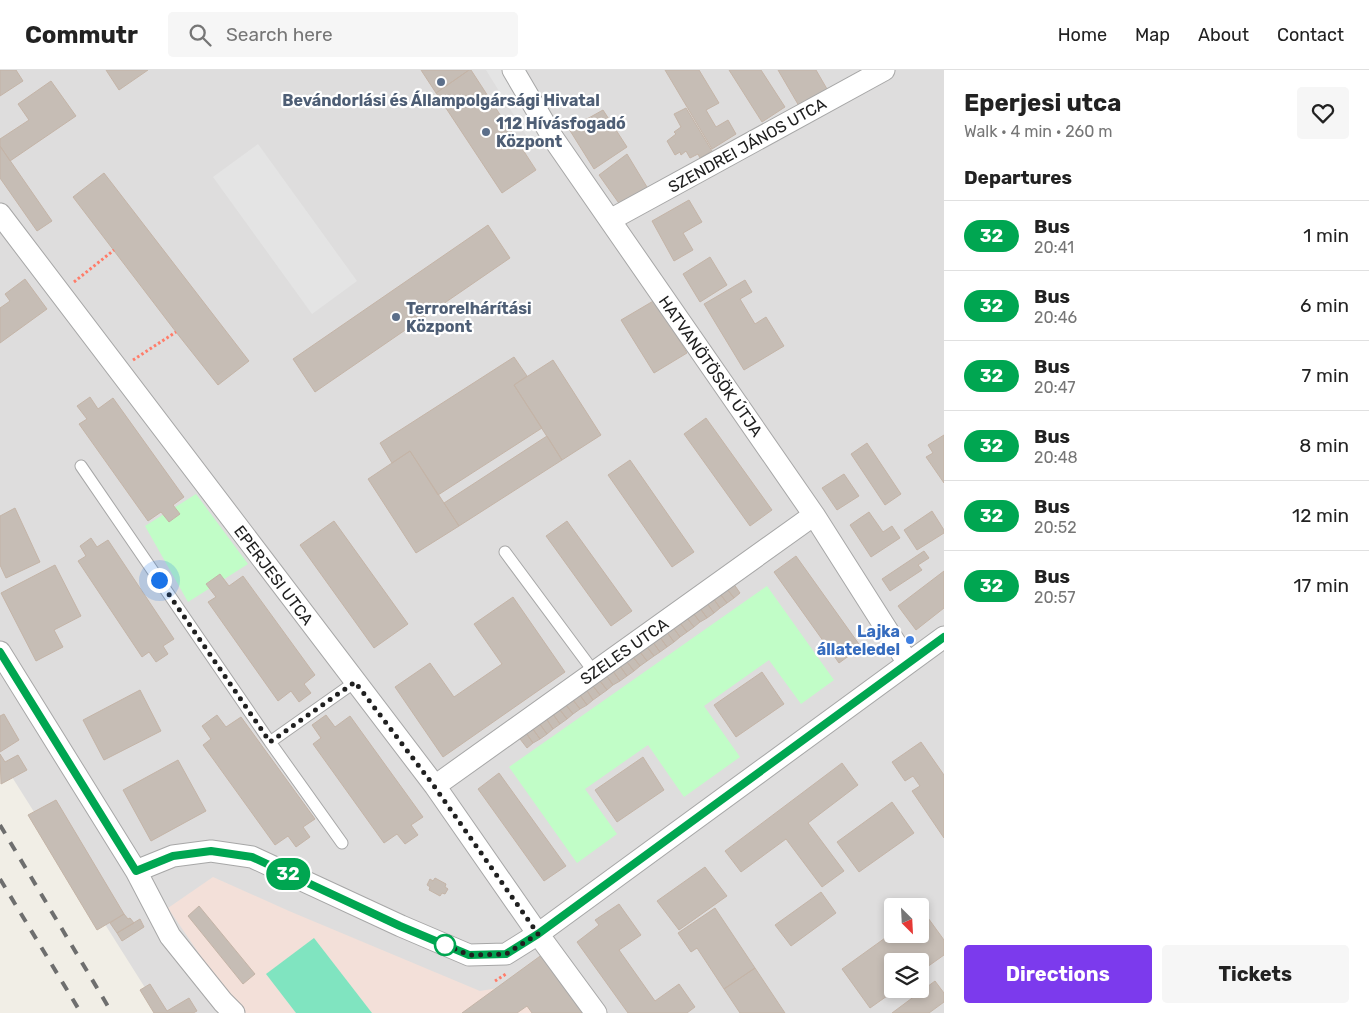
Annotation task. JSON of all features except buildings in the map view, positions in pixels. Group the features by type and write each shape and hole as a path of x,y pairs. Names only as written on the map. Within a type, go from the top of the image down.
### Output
{"street":[{"name":"HATVANÖTÖSÖK ÚTJA","path":"513,70 553,138 814,515 908,663"},
{"name":"SZENDREI JÁNOS UTCA","path":"610,220 884,70"},
{"name":"EPERJESI UTCA","path":"0,214 434,786 596,1013"},
{"name":"SZELES UTCA","path":"434,786 814,515"},
{"path":"136,871 173,856 211,851 252,857 400,926 469,955 506,954 538,934 944,637"},
{"path":"0,652 136,871 170,936 234,1013"}],"lane":[{"path":"81,466 270,742 342,843"},
{"path":"505,552 594,672"},
{"path":"270,742 355,682"}],"path":[{"path":"60,294 114,250"},
{"path":"119,371 176,332"}],"shaded area":[{"path":"0,70 944,70 944,1013 161,1013 0,758"},
{"path":"486,70 503,70 547,141 534,148"},
{"path":"258,144 357,281 312,314 213,177"},
{"path":"213,877 480,991 539,981 561,1013 241,1013 168,908"}],"green space":[{"path":"196,494 248,564 188,602 145,526"},
{"path":"767,586 834,680 801,704 769,660 704,706 740,757 684,797 648,745 585,789 617,834 577,863 509,767"},
{"path":"314,938 372,1013 296,1013 266,974"}],"railway":[{"path":"0,825 112,1013"},
{"path":"0,879 81,1013"}],"bus line":[{"name":"32","path":"0,652 136,871 173,856 211,851 252,857 400,926 469,955 506,954 538,934 944,637"}],"place":[{"name":"Bevándorlási és Állampolgársági Hivatal","path":"441,82"},
{"name":"112 Hívásfogadó Központ","path":"486,132"},
{"name":"Terrorelhárítási Központ","path":"396,317"},
{"name":"Lajka állateledel","path":"910,640"}],"route":[{"path":"159,580 270,742 355,682 434,786 538,934 506,954 469,955 445,945"}]}
